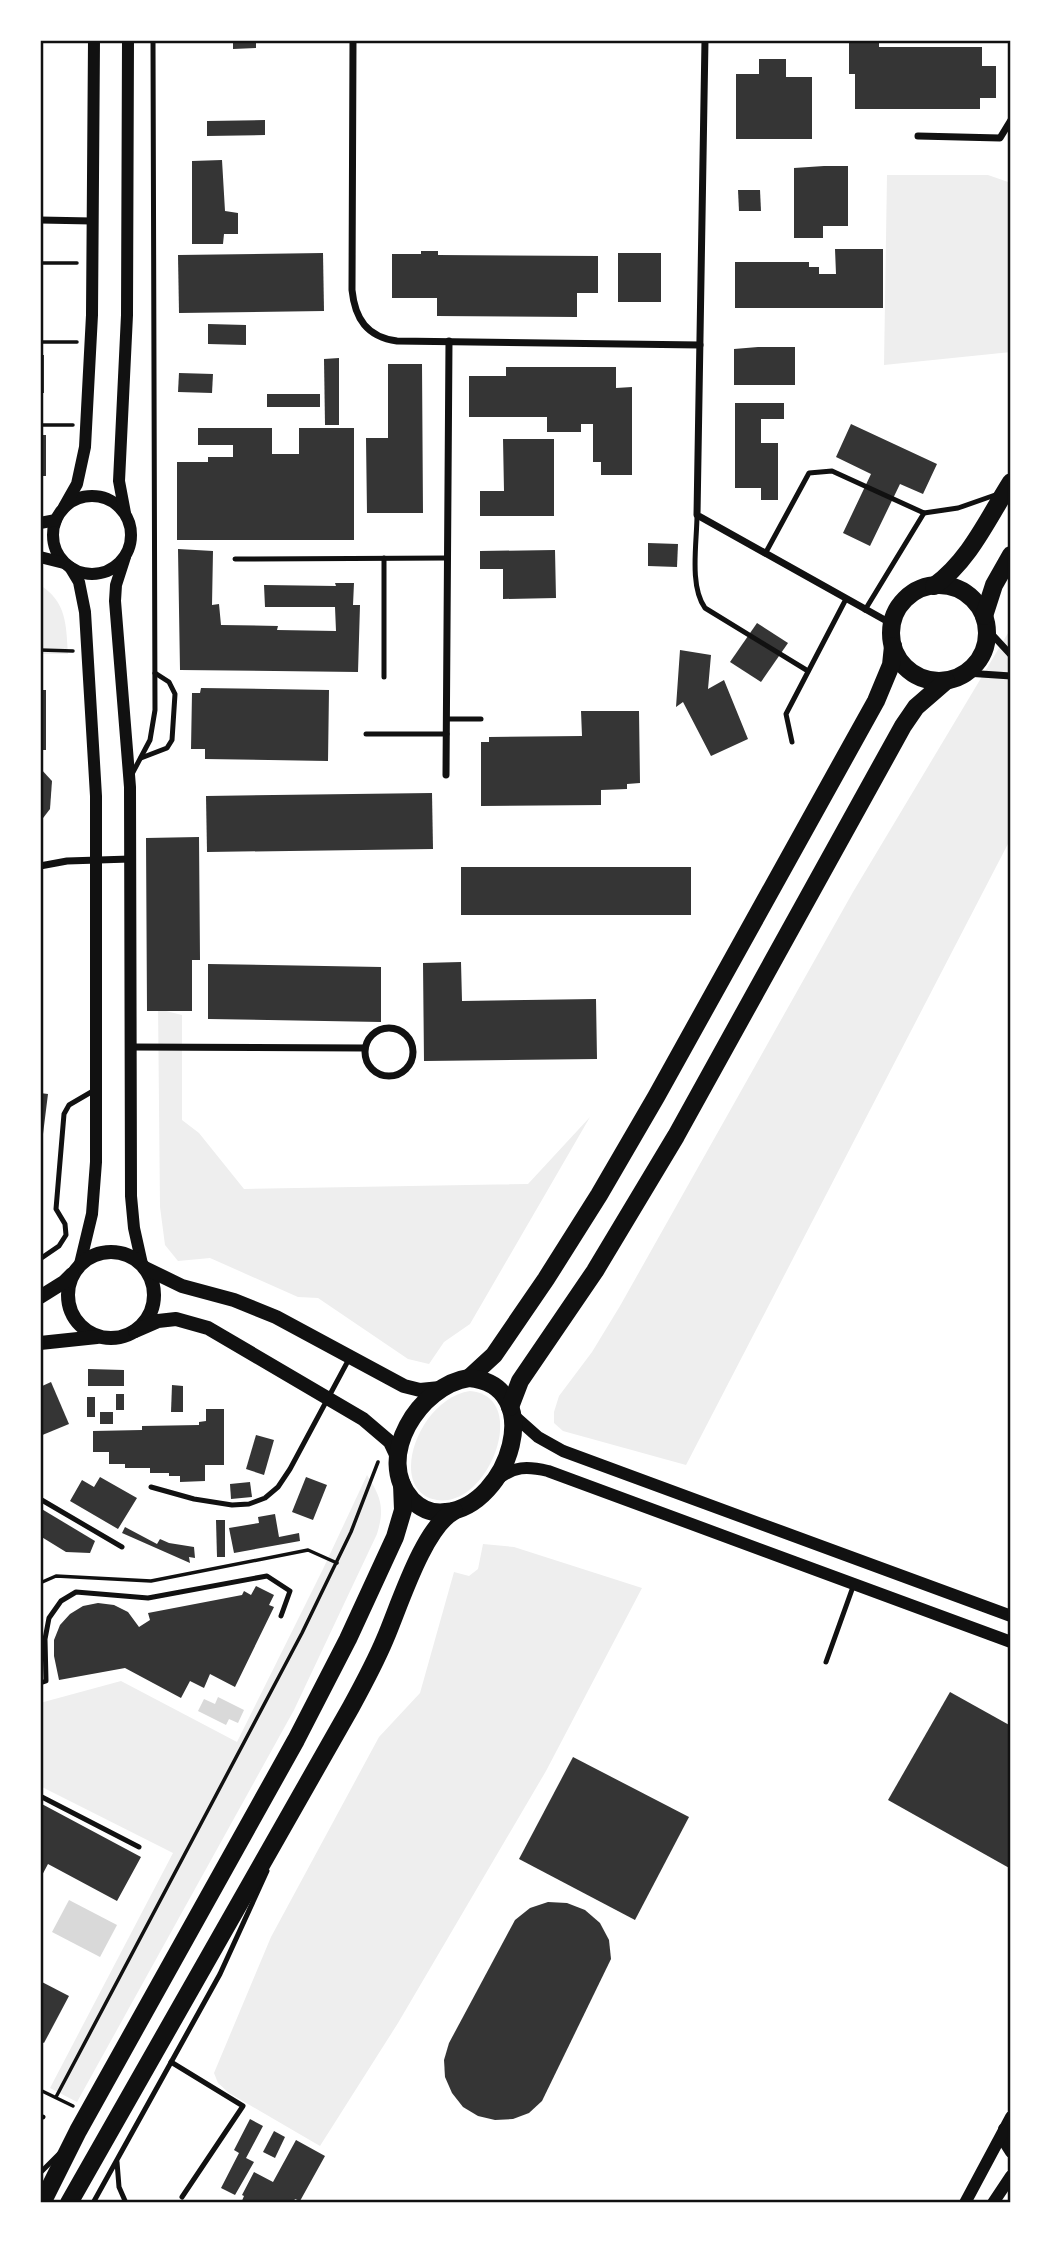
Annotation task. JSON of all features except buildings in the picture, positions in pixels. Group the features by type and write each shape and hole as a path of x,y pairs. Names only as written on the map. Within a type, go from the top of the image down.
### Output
{"highway":[{"path":"934,586 957,567 1008,487"},
{"path":"69,2203 369,1674 428,1540 441,1521 475,1501 502,1470 512,1444 510,1410 520,1381 595,1271 669,1148 903,726 916,706 946,681 974,667 983,654 988,639 986,622 994,585 1011,555"},
{"path":"469,1378 494,1355 546,1279 631,1142 876,701 891,665 892,624 900,605 911,593 926,586 942,584 971,596 986,622"},
{"path":"893,646 903,665 915,675 930,681 946,681"},
{"path":"42,2203 88,2113 300,1732 348,1639 395,1537 403,1510 399,1461 404,1434 410,1421 427,1398 440,1388 469,1378 490,1382 498,1389 510,1410"},
{"path":"402,1484 414,1502 422,1508 432,1512 454,1511"}],"main road":[{"path":"40,1297 64,1282 77,1267 94,1255 111,1251 128,1255 182,1286 262,1310 404,1387 420,1390 440,1388"},
{"path":"135,1331 147,1319 154,1303 154,1286 143,1266"},
{"path":"77,1267 68,1294 71,1311 80,1325 102,1337"},
{"path":"40,1342 120,1337 167,1320 197,1324 223,1336 363,1419 385,1437 399,1461"}],"street":[{"path":"77,1267 92,1214 96,1162 96,796 83,595 79,582 54,543 56,520 80,477 87,425 91,342 94,40"},
{"path":"128,40 127,315 120,481 132,535 116,585 115,601 130,780 131,1196 134,1228 143,1266"},
{"path":"353,40 354,304 362,325 377,336 397,341 700,345"},
{"path":"705,40 697,516 892,624"},
{"path":"918,136 1000,138 1011,120"},
{"path":"40,220 92,221"},
{"path":"446,775 449,341"},
{"path":"64,507 77,499 92,496 114,502 125,513"},
{"path":"40,523 56,520"},
{"path":"40,557 84,573 100,573 114,568 125,557"},
{"path":"986,622 1011,655"},
{"path":"966,673 1011,676"},
{"path":"40,866 130,859"},
{"path":"388,1028 404,1033 410,1039 413,1055 407,1069 393,1076 386,1076 372,1069 365,1048 373,1034 388,1028"},
{"path":"130,1047 365,1048"},
{"path":"510,1410 538,1437 564,1451 1011,1616"},
{"path":"494,1482 506,1472 518,1467 548,1471 1011,1642"},
{"path":"1009,2120 1004,2141 1011,2152"},
{"path":"965,2203 1009,2120"},
{"path":"993,2203 1011,2176"}],"lane":[{"path":"130,780 154,727 153,40"},
{"path":"765,554 809,473 832,471 924,513 958,508 1008,487"},
{"path":"865,610 924,513"},
{"path":"697,516 696,588 699,601 705,608 808,671"},
{"path":"384,558 384,677"},
{"path":"235,559 447,558"},
{"path":"792,742 786,714 846,599"},
{"path":"141,758 167,748 172,740 175,694 169,682 155,673"},
{"path":"447,719 481,719"},
{"path":"366,734 447,734"},
{"path":"40,1259 59,1247 65,1235 65,1224 56,1209 64,1114 69,1105 96,1090"},
{"path":"151,1487 223,1504 249,1504 265,1498 278,1487 290,1469 350,1357"},
{"path":"40,1499 122,1547"},
{"path":"40,1683 47,1681 45,1639 49,1618 61,1601 76,1592 159,1597 267,1576 290,1591 281,1616"},
{"path":"826,1662 854,1584"},
{"path":"40,1796 139,1847"},
{"path":"93,2203 239,1936 284,1825"},
{"path":"171,2062 243,2106 182,2197"},
{"path":"40,2173 75,2137"},
{"path":"116,2161 119,2187 126,2203"}],"path":[{"path":"40,263 92,263"},
{"path":"40,342 91,342"},
{"path":"40,425 87,425"},
{"path":"40,650 88,651"},
{"path":"56,2097 238,1758 337,1563 374,1474 385,1437"},
{"path":"40,1583 56,1576 151,1581 308,1550 337,1563"},
{"path":"40,2090 88,2113"}],"shaded area":[{"path":"887,175 988,175 1011,183 1011,352 884,365"},
{"path":"40,585 60,607 68,654 40,654"},
{"path":"1011,628 1011,838 686,1465 563,1431 554,1423 559,1396 592,1352 620,1306 853,892"},
{"path":"158,1002 162,1010 182,1015 182,1120 199,1133 244,1189 528,1184 590,1117 470,1324 444,1342 429,1364 408,1359 318,1298 298,1297 210,1258 178,1261 165,1245 160,1207"},
{"path":"470,1391 488,1397 498,1411 500,1430 496,1450 473,1487 456,1498 437,1500 422,1493 413,1481 411,1464 415,1446 423,1427 435,1410 451,1398"},
{"path":"367,1475 380,1503 381,1517 377,1534 294,1710 77,2102 50,2088 173,1853 40,1786 40,1703 121,1681 237,1742"},
{"path":"483,1544 514,1547 642,1588 546,1771 398,2023 320,2146 229,2093 218,2083 214,2073 271,1937 379,1737 420,1693 454,1572 469,1576 478,1569"},
{"path":"218,1697 244,1710 238,1723 229,1719 226,1725 198,1711 204,1699 215,1704"},
{"path":"69,1900 117,1925 100,1957 52,1932"}]}
